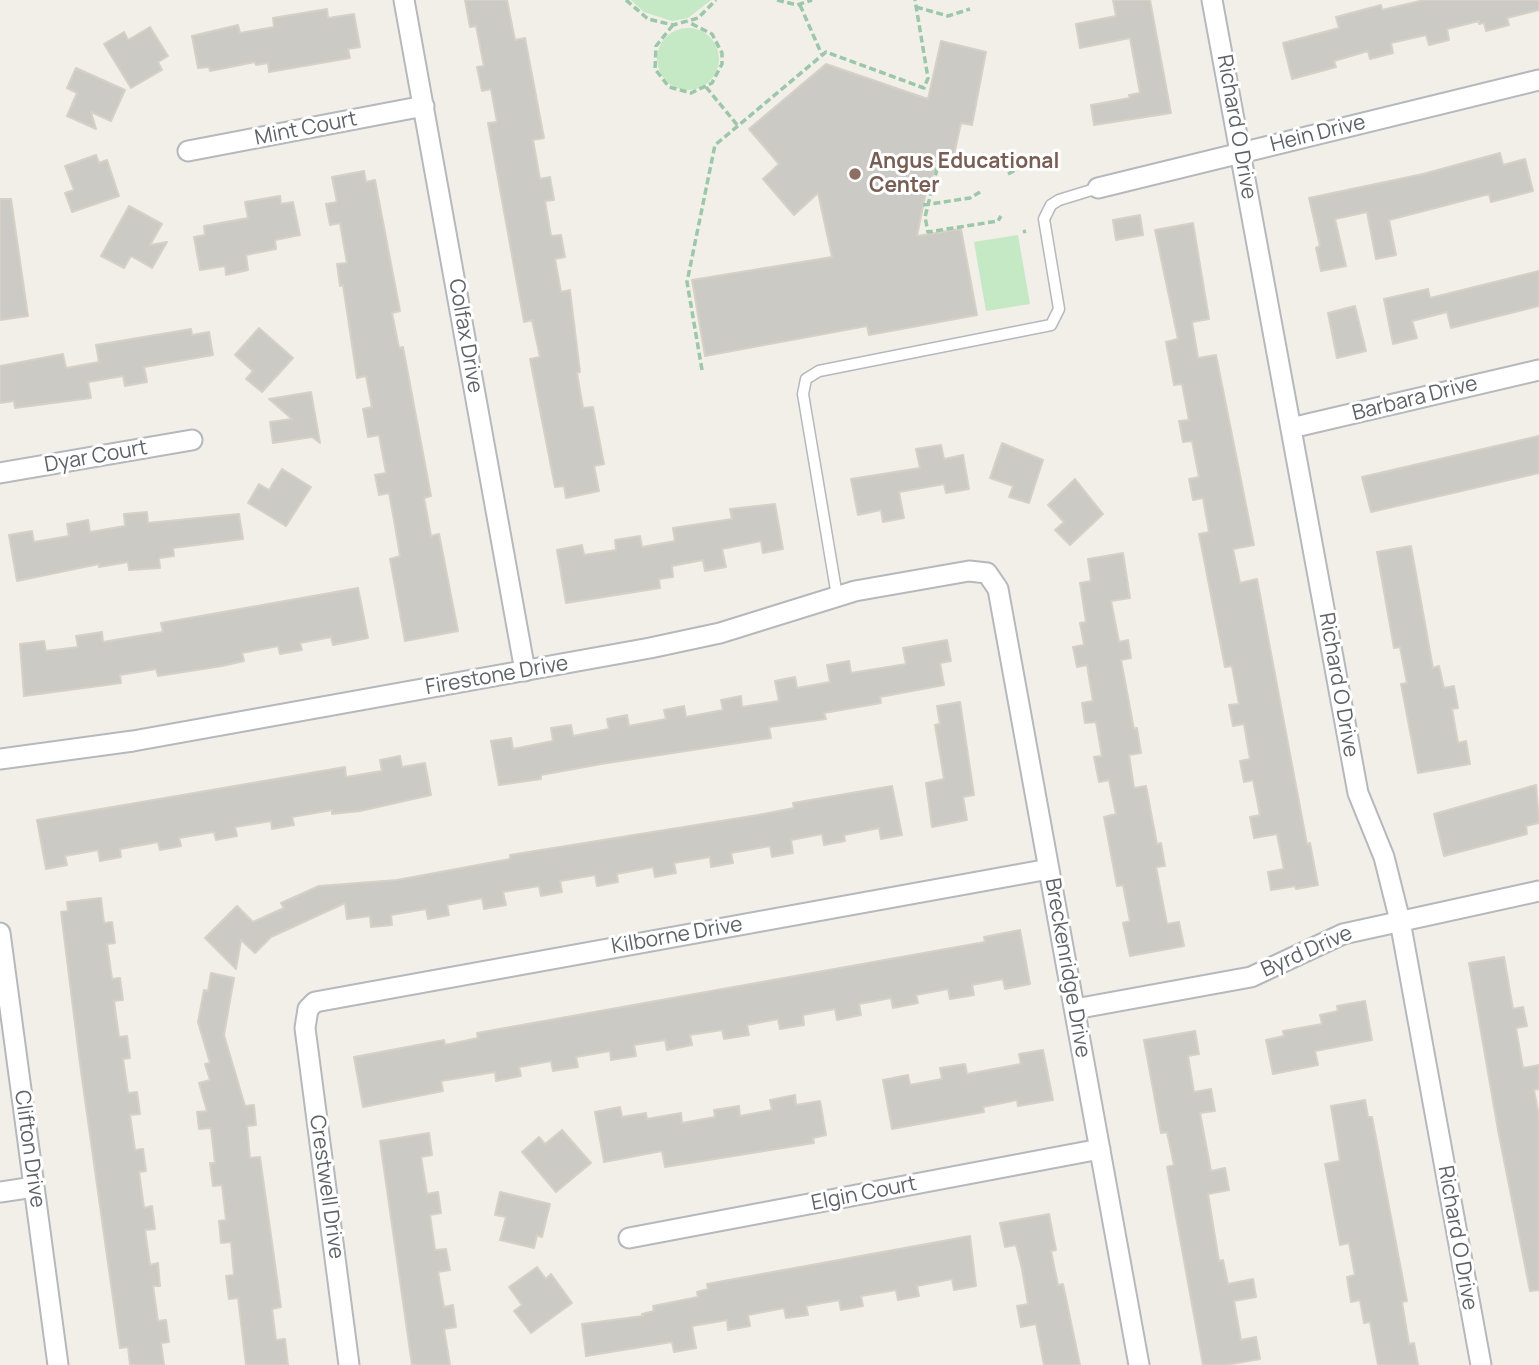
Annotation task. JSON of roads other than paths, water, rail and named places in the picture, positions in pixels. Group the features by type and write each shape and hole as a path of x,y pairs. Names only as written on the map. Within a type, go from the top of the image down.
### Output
{"street":[{"name":"Colfax Drive","path":"404,0 525,671"},
{"name":"Richard O Drive","path":"1212,0 1358,793 1384,857 1400,921 1481,1365"},
{"name":"Hein Drive","path":"1098,188 1539,80"},
{"name":"Mint Court","path":"188,151 424,106"},
{"name":"Barbara Drive","path":"1291,428 1539,370"},
{"name":"Dyar Court","path":"0,473 192,440"},
{"name":"Firestone Drive","path":"0,759 158,737 696,639 837,596 969,570 987,573"},
{"name":"Breckenridge Drive","path":"987,573 998,589 1139,1365"},
{"name":"Kilborne Drive","path":"308,1009 326,999 1049,869"},
{"name":"Byrd Drive","path":"1075,1009 1251,977 1343,934 1539,891"},
{"name":"Clifton Drive","path":"0,933 58,1365"},
{"name":"Crestwell Drive","path":"308,1009 305,1028 349,1365"},
{"name":"Elgin Court","path":"629,1238 1100,1149"},
{"path":"0,1192 34,1187"}],"lane":[{"path":"837,596 803,394 806,379 820,371 1051,325 1059,309 1044,227 1046,212 1051,205 1070,194 1098,188"}],"place":[{"name":"Angus Educational Center","path":"855,174"}]}
